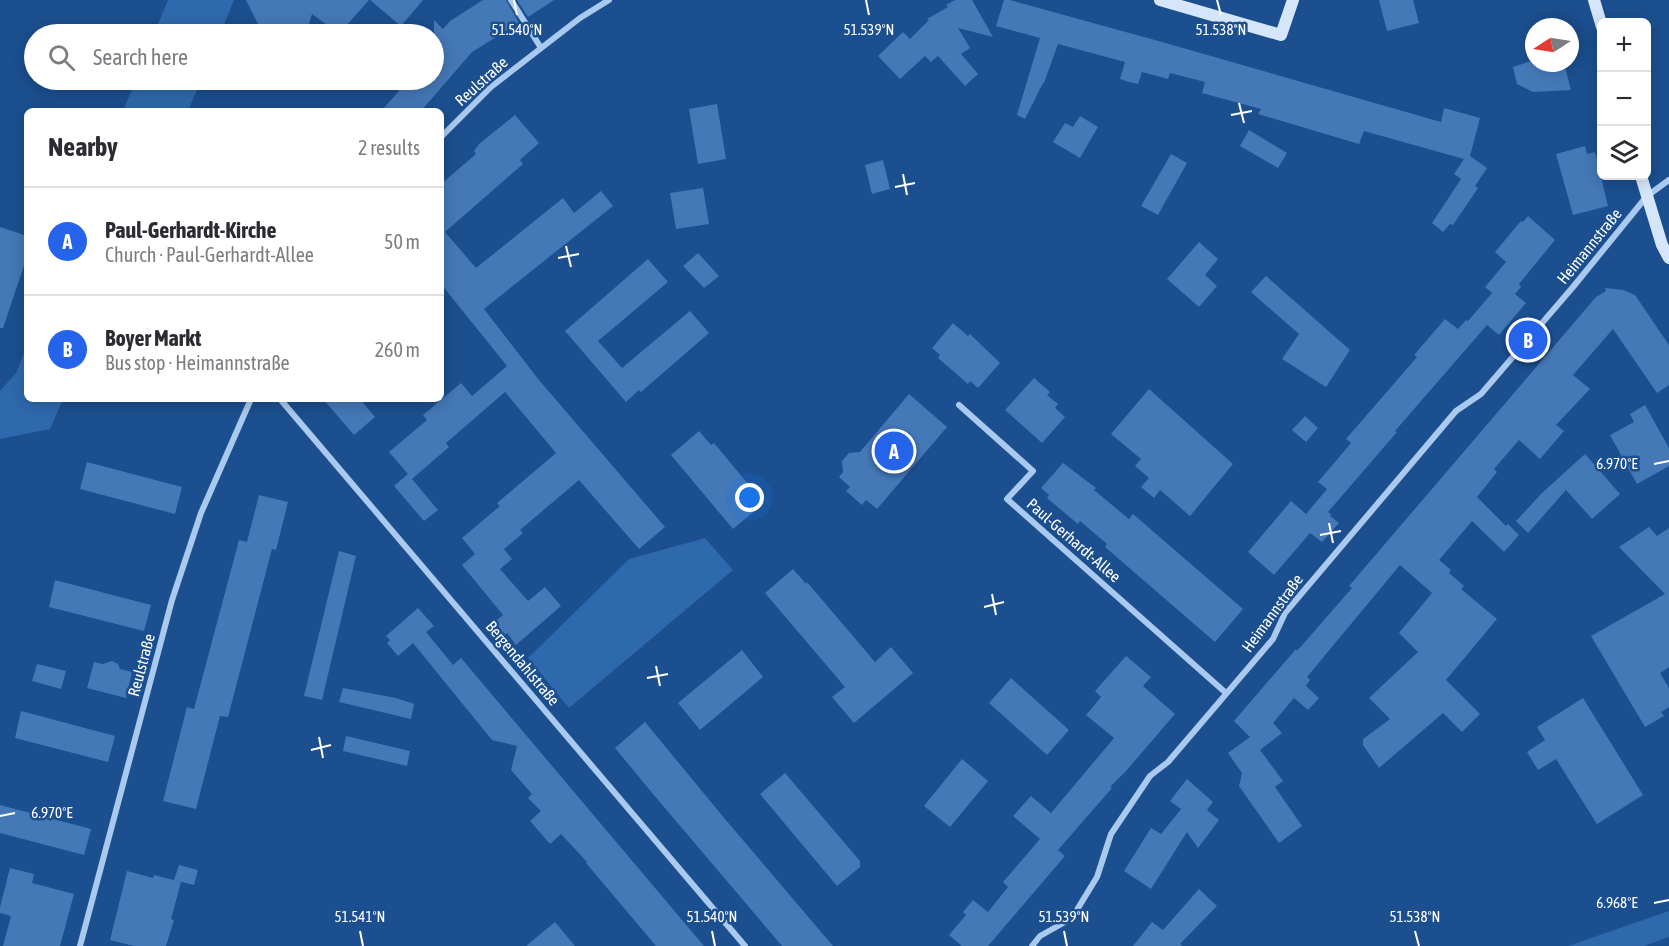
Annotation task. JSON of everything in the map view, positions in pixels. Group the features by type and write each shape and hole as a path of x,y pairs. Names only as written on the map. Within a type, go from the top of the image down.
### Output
{"street":[{"path":"511,0 541,48"},
{"name":"Reulstraße","path":"444,134 491,87 580,18 609,0"},
{"path":"1160,0 1281,35 1293,0"},
{"path":"1594,0 1599,18"},
{"path":"1642,180 1662,245 1669,258"},
{"name":"Heimannstraße","path":"1032,946 1040,936 1072,918 1097,877 1111,834 1150,776 1168,762 1273,639 1285,613 1456,411 1481,394 1647,196 1669,180"},
{"name":"Reulstraße","path":"80,946 172,600 201,513 250,402"},
{"name":"Bergendahlstraße","path":"283,402 745,946"},
{"name":"Paul-Gerhardt-Allee","path":"958,405 1033,471 1007,500 1226,693"}],"shaded area":[{"path":"168,0 234,0 224,24 158,24"},
{"path":"132,90 197,90 189,108 124,108"},
{"path":"24,353 24,402 62,402 50,429 0,439 0,391 16,373"},
{"path":"705,538 733,570 569,708 528,658 629,559"},
{"path":"1669,911 1669,937 1644,946 1568,946"}],"building":[{"path":"246,0 369,0 348,24 326,24 312,14 309,24 258,24"},
{"path":"370,0 423,0 403,24 399,24"},
{"path":"483,0 506,0 519,23 472,52 444,84 444,28 450,21"},
{"path":"517,0 554,0 528,17"},
{"path":"955,0 972,0 993,37 958,28 970,48 961,54 978,74 965,86 938,56 931,62 925,56 900,79 878,56 903,32 910,39 929,20 927,19 948,7 946,5"},
{"path":"1004,0 1162,42 1441,122 1444,108 1480,118 1470,156 1487,168 1475,186 1478,188 1453,225 1450,224 1443,232 1432,223 1461,179 1454,174 1464,159 1364,131 1359,144 1258,114 1261,109 1202,93 1205,82 1170,73 1168,79 1142,72 1138,84 1129,82 1120,79 1125,62 1058,44 1044,83 1025,119 1017,115 1040,38 996,26"},
{"path":"1379,0 1413,0 1419,23 1387,31"},
{"path":"1525,63 1525,72 1566,72 1571,90 1533,92 1517,84 1513,67"},
{"path":"439,90 424,108 384,108 399,91"},
{"path":"717,104 726,159 698,164 689,109"},
{"path":"515,115 539,143 520,160 523,164 445,232 476,268 563,198 574,213 601,191 613,206 484,309 539,380 665,527 639,549 579,480 520,530 523,533 504,549 512,559 500,569 528,601 545,587 561,606 516,645 507,633 504,636 493,623 503,615 462,565 475,554 462,538 500,506 497,503 556,453 505,392 446,443 449,447 412,479 438,510 424,521 394,486 408,474 389,452 427,420 423,415 438,402 444,402 444,397 461,383 472,396 507,366 444,288 444,181 476,154 474,151 479,144"},
{"path":"1080,116 1098,127 1080,158 1053,142 1065,123 1073,127"},
{"path":"1249,130 1287,153 1278,168 1240,146"},
{"path":"1585,146 1587,154 1595,152 1597,180 1602,180 1608,206 1573,215 1556,154"},
{"path":"1171,154 1187,163 1158,215 1141,206"},
{"path":"883,160 890,189 872,194 865,165"},
{"path":"703,188 709,224 676,229 670,193"},
{"path":"1528,216 1555,240 1519,284 1521,287 1515,294 1526,303 1499,335 1487,325 1328,512 1339,523 1322,542 1310,533 1274,575 1248,552 1291,501 1306,514 1327,489 1318,482 1351,443 1346,439 1417,357 1414,355 1445,319 1458,329 1492,293 1485,287 1506,262 1495,252"},
{"path":"0,227 24,235 24,266 3,328 0,328"},
{"path":"1199,242 1218,259 1205,275 1217,286 1199,307 1167,279"},
{"path":"698,253 719,276 704,288 683,266"},
{"path":"648,259 668,282 598,341 622,368 690,311 709,333 641,392 639,390 626,402 565,331"},
{"path":"1266,276 1350,350 1326,387 1282,359 1299,334 1251,292"},
{"path":"1605,288 1623,290 1635,295 1669,345 1669,385 1657,393 1613,329 1573,375 1590,389 1556,425 1564,431 1540,459 1519,440 1494,469 1497,472 1477,497 1506,526 1508,524 1519,535 1504,552 1472,521 1439,560 1451,570 1449,573 1464,586 1461,589 1497,619 1446,680 1480,714 1462,732 1443,713 1379,768 1363,745 1363,739 1390,719 1369,698 1418,652 1399,633 1432,593 1400,565 1307,677 1310,680 1306,686 1319,698 1308,710 1294,698 1273,723 1282,733 1260,750 1283,781 1275,787 1302,826 1279,843 1239,786 1242,773 1228,753 1250,737 1234,721 1352,588 1349,586 1596,297 1606,291"},
{"path":"953,323 968,336 970,334 1000,363 978,388 970,381 968,384 938,358 940,355 932,348"},
{"path":"1034,378 1050,392 1047,395 1058,404 1055,408 1065,417 1042,443 1005,410"},
{"path":"1149,389 1233,464 1190,516 1160,490 1154,498 1141,487 1149,478 1135,466 1141,459 1111,434"},
{"path":"909,394 947,427 877,509 866,500 862,505 846,491 850,487 839,477 843,472 842,461 849,453 860,452"},
{"path":"326,402 362,402 375,417 354,435"},
{"path":"1645,405 1669,448 1669,466 1637,484 1610,435 1634,422 1630,414"},
{"path":"1305,416 1318,428 1306,442 1292,430"},
{"path":"699,431 711,445 714,443 764,503 733,529 671,455"},
{"path":"1585,454 1620,494 1592,519 1566,490 1528,533 1516,521 1542,493"},
{"path":"87,462 182,487 175,514 80,489"},
{"path":"1063,463 1096,488 1094,490 1129,519 1133,514 1243,609 1215,642 1105,547 1107,544 1080,521 1078,524 1047,498 1049,495 1041,488"},
{"path":"259,495 288,502 276,550 272,549 228,717 220,716 196,809 163,801 187,707 194,709 239,540 247,542"},
{"path":"1649,527 1657,536 1669,528 1669,667 1660,673 1669,688 1669,707 1661,712 1664,716 1645,727 1591,636 1665,594 1619,547"},
{"path":"339,551 356,556 322,700 304,696"},
{"path":"793,569 806,584 807,582 875,662 891,647 913,673 854,723 832,697 845,687 765,593"},
{"path":"55,580 151,605 144,631 49,607"},
{"path":"418,608 434,626 426,632 453,665 461,658 704,946 656,946 561,834 550,844 530,821 541,811 528,798 532,794 511,770 517,746 492,740 413,643 398,656 387,643 390,640 386,636"},
{"path":"742,650 763,677 700,730 678,703"},
{"path":"1126,656 1151,677 1143,686 1175,714 1058,850 1065,856 988,946 962,946 949,935 966,915 963,912 973,900 988,912 1008,887 1003,882 1040,839 1013,816 1031,796 1051,813 1114,738 1086,715 1101,697 1095,691"},
{"path":"112,661 118,664 120,669 132,672 126,698 87,688 94,662 103,664"},
{"path":"37,664 66,671 61,689 32,681"},
{"path":"1011,678 1069,730 1047,755 989,703"},
{"path":"343,688 396,698 414,704 411,719 339,702"},
{"path":"1583,698 1643,795 1597,824 1556,759 1538,770 1527,752 1545,740 1537,727"},
{"path":"21,711 115,736 108,762 15,738"},
{"path":"645,722 833,946 782,946 653,794 615,748"},
{"path":"346,736 410,751 407,766 343,751"},
{"path":"962,759 988,781 950,827 924,806"},
{"path":"785,773 860,861 860,867 837,886 760,794"},
{"path":"1187,779 1213,802 1207,810 1219,820 1198,848 1187,832 1151,889 1124,871 1151,828 1161,834 1181,809 1170,801"},
{"path":"0,805 91,829 84,855 0,833"},
{"path":"179,865 198,870 194,885 174,880"},
{"path":"10,868 34,874 32,883 74,894 60,946 3,946 11,916 0,913 0,907"},
{"path":"127,871 181,882 171,919 174,920 166,946 134,946 110,940"},
{"path":"1199,889 1217,906 1180,944 1183,946 1133,946 1152,922 1163,930"},
{"path":"555,922 575,946 526,946"}],"place":[{"name":"Boyer Markt","path":"1528,340"},
{"name":"Paul-Gerhardt-Kirche","path":"894,451"}]}
